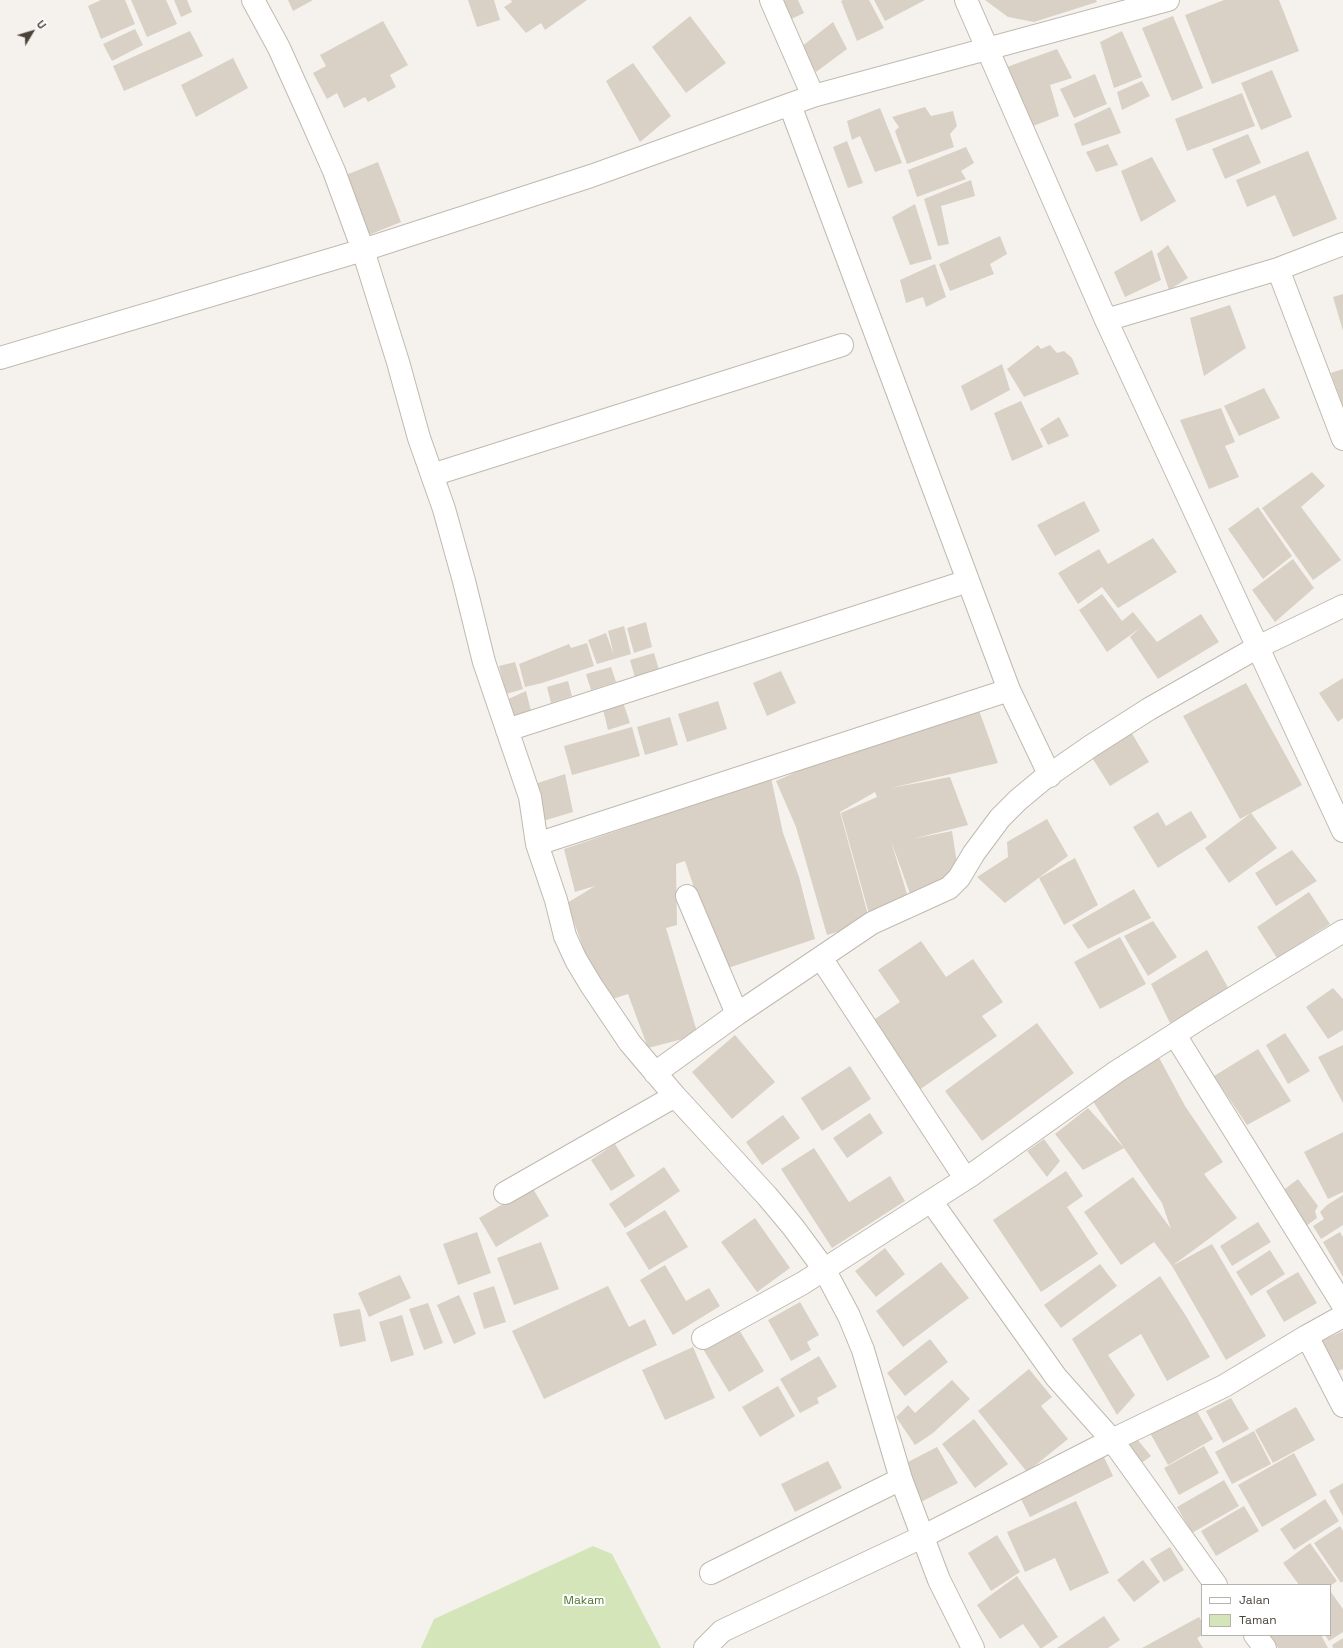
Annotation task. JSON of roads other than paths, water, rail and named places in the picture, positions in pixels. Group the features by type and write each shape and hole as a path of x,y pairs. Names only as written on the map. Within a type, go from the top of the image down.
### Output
{"street":[{"path":"253,0 279,48 314,125 334,171 363,250 398,362 419,438 444,509 484,662 530,797 537,844 556,900 565,936 576,960 613,1020 630,1043 675,1096 767,1196 793,1227 824,1269 849,1316 863,1350 902,1479 939,1580 973,1648"},
{"path":"772,0 813,96"},
{"path":"966,0 1106,320 1343,831"},
{"path":"0,358 363,250 591,176 813,96 1168,0"},
{"path":"790,105 1009,690 1050,776"},
{"path":"1106,320 1278,269 1343,244"},
{"path":"1278,269 1343,439"},
{"path":"432,475 842,345"},
{"path":"507,730 968,581"},
{"path":"655,1073 737,1014 872,923 949,888 955,883 974,853 1000,818 1018,800 1042,780 1050,776 1091,746 1150,709 1258,647 1343,606"},
{"path":"537,844 1009,690"},
{"path":"687,896 737,1014"},
{"path":"703,1338 803,1283 931,1201 1116,1072 1343,931"},
{"path":"821,958 965,1178"},
{"path":"1175,1035 1343,1305"},
{"path":"505,1193 675,1096"},
{"path":"931,1201 1056,1377 1112,1440 1215,1584"},
{"path":"705,1648 722,1631 922,1536 1112,1440 1224,1386 1343,1316"},
{"path":"1307,1336 1343,1406"},
{"path":"710,1573 902,1479"},
{"path":"1256,1636 1265,1648"}],"park label":[{"name":"Makam","path":"584,1601"}]}
